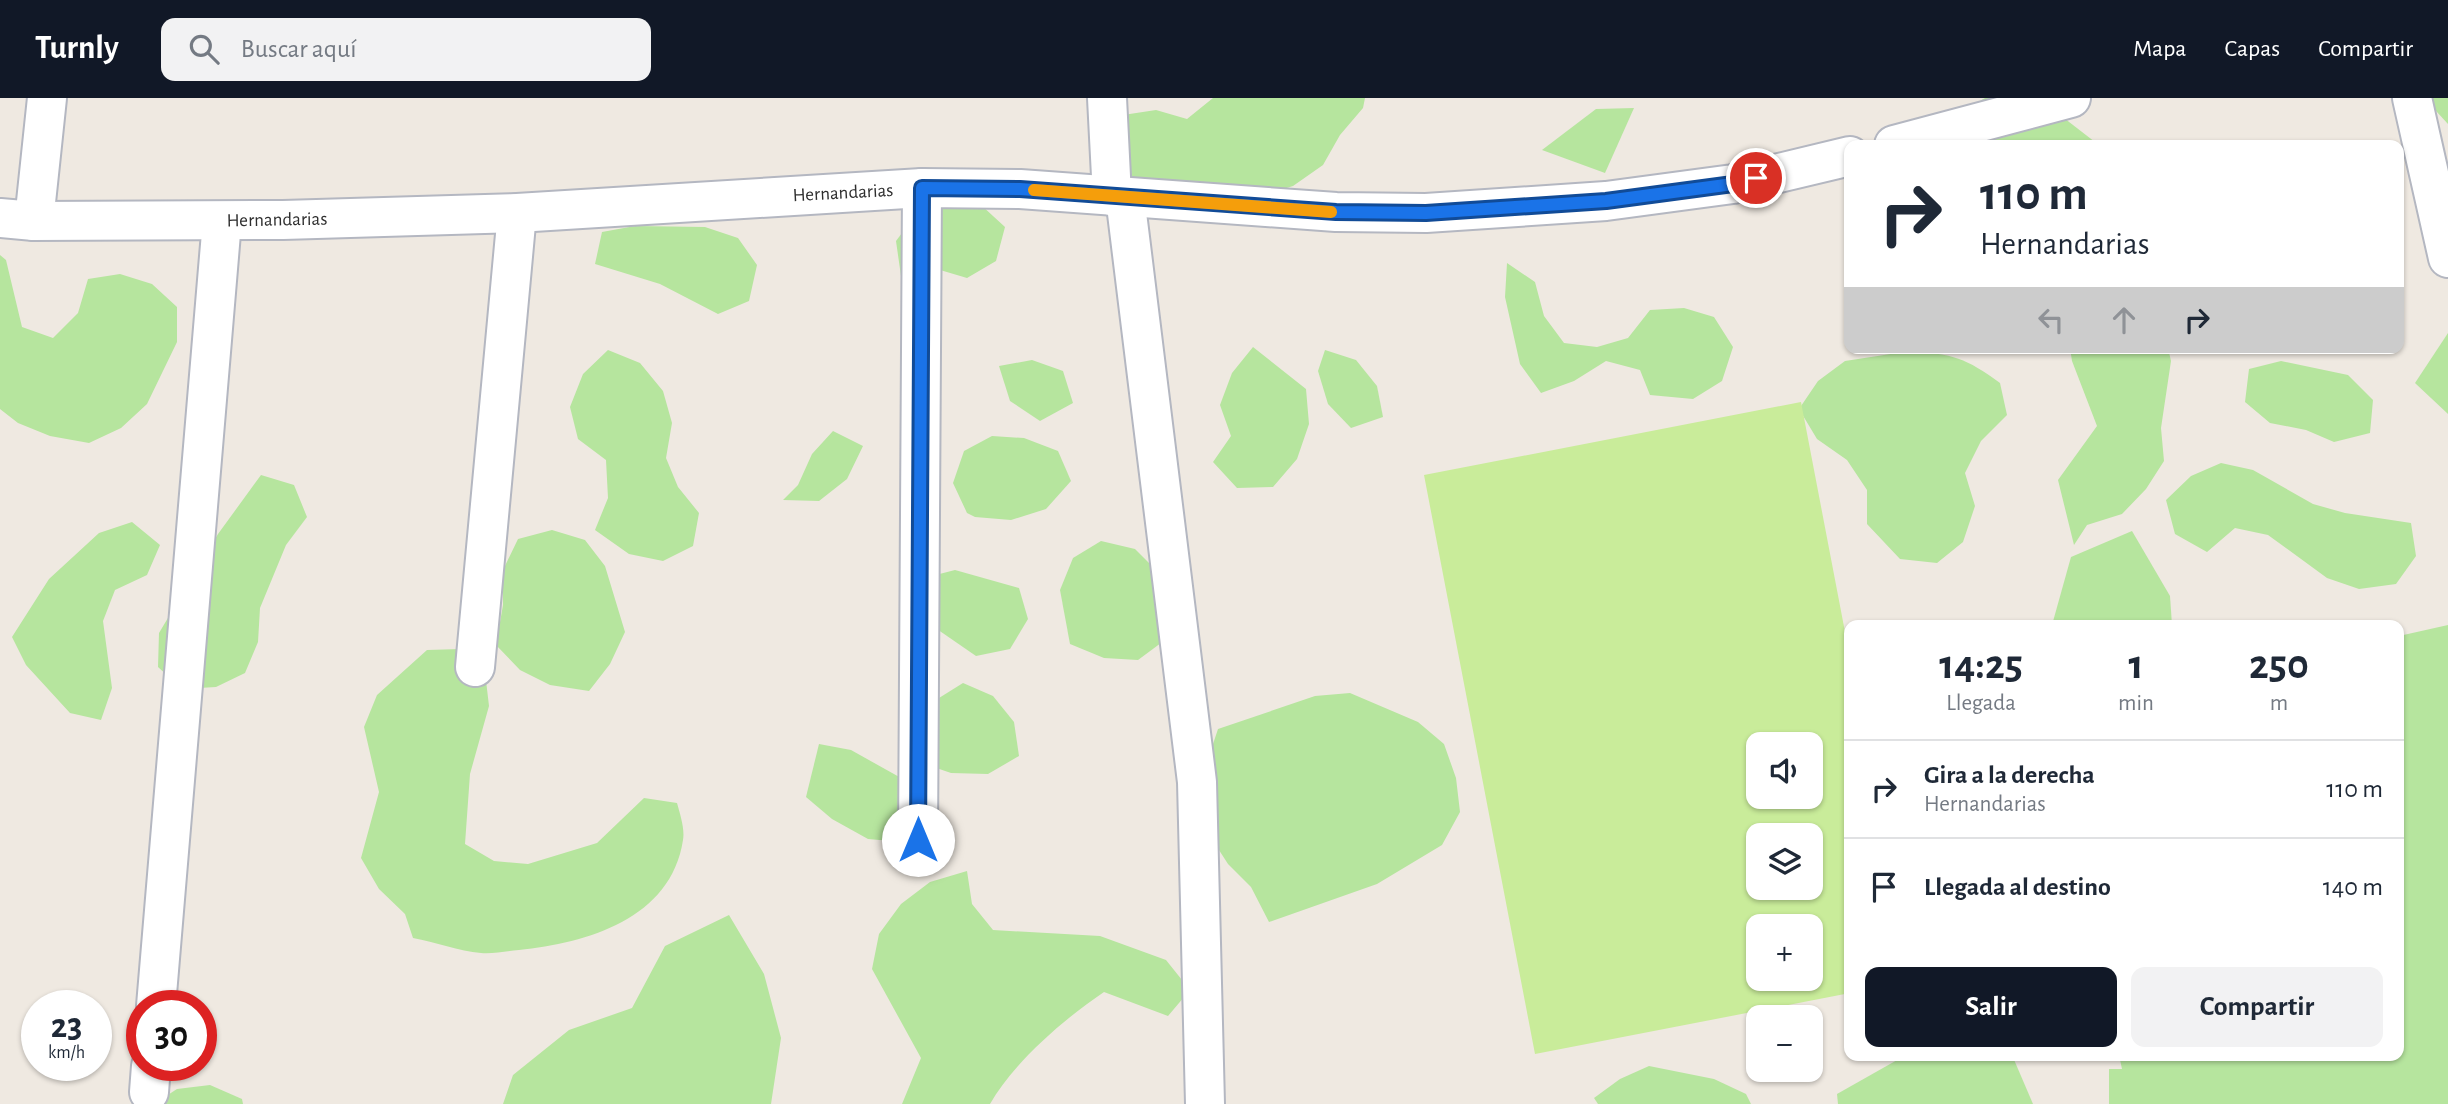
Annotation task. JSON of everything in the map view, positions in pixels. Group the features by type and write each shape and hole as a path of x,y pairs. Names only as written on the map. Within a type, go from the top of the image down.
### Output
{"street":[{"path":"17,219 47,98"},
{"path":"1107,98 1197,782 1205,1104"},
{"path":"1913,140 2071,98"},
{"path":"2412,98 2448,258"},
{"name":"Hernandarias","path":"17,219 222,221 517,213 922,188 1020,189 1336,212 1426,213 1606,201 1733,184 1844,157"},
{"path":"918,840 922,188"},
{"path":"475,667 517,213"},
{"path":"157,990 222,221"}],"green space":[{"path":"1213,98 1365,98 1363,108 1340,135 1323,165 1293,186 1258,197 1169,191 1100,170 1123,115 1156,110 1187,119"},
{"path":"1985,98 2038,98 2092,140 1945,140"},
{"path":"2424,98 2448,98 2448,124"},
{"path":"1634,108 1605,173 1542,150 1596,109"},
{"path":"948,200 981,205 1005,227 996,261 967,278 930,267 901,276 896,241 917,213"},
{"path":"635,226 705,227 738,238 757,265 749,301 718,314 660,284 595,264 602,232"},
{"path":"0,255 6,260 22,327 53,338 78,313 88,279 120,274 152,284 177,307 177,342 147,404 121,428 89,443 50,436 18,423 0,409"},
{"path":"1507,263 1535,282 1544,316 1564,343 1597,347 1628,338 1650,310 1684,308 1714,317 1733,347 1722,381 1693,399 1650,395 1640,370 1606,361 1574,381 1541,393 1520,364 1505,297"},
{"path":"2448,333 2448,414 2415,383"},
{"path":"1253,347 1306,389 1309,424 1297,459 1273,487 1237,488 1213,462 1231,436 1220,405 1232,373"},
{"path":"608,350 640,363 663,391 672,423 666,458 678,487 699,513 693,546 663,561 629,554 595,530 608,498 606,460 578,439 570,407 583,374"},
{"path":"1325,350 1356,360 1377,386 1383,417 1351,428 1328,404 1318,371"},
{"path":"1890,354 1937,354 1968,363 2000,383 2007,415 1981,441 1965,473 1975,506 1963,542 1937,563 1900,559 1867,524 1867,490 1847,460 1817,439 1799,409 1818,381 1845,361"},
{"path":"2071,354 2169,354 2171,361 2161,428 2164,461 2146,489 2122,514 2087,525 2074,545 2058,480 2097,426"},
{"path":"1032,360 1063,371 1073,403 1040,421 1010,401 999,366"},
{"path":"2281,361 2348,375 2373,400 2370,433 2334,442 2306,430 2270,423 2245,402 2249,369"},
{"path":"1801,402 1844,627 1844,994 1788,1005 1746,1005 1746,1013 1535,1054 1424,475"},
{"path":"833,431 863,446 847,479 819,501 783,500 798,485 812,454"},
{"path":"992,436 1024,438 1058,451 1071,481 1046,509 1011,520 975,517 967,513 953,483 964,451"},
{"path":"2221,463 2253,470 2313,504 2345,513 2411,523 2416,556 2396,584 2359,589 2327,578 2268,535 2235,528 2207,552 2175,534 2166,500 2191,476"},
{"path":"261,475 294,485 307,517 286,545 260,608 258,642 245,673 216,687 182,689 158,667 159,633 218,534"},
{"path":"132,522 160,545 147,575 115,590 103,621 112,688 101,720 70,713 26,665 12,637 49,579 99,533"},
{"path":"552,530 585,540 605,566 625,632 610,664 589,691 550,685 520,670 496,645 503,605 503,570 518,539"},
{"path":"2132,531 2170,596 2172,620 2053,620 2071,557"},
{"path":"1101,541 1135,549 1158,572 1165,640 1138,660 1104,658 1070,644 1060,590 1073,558"},
{"path":"955,570 1019,588 1028,619 1010,649 976,656 918,616 924,578"},
{"path":"2448,625 2448,1104 2109,1104 2109,1069 2122,1069 2120,1061 2404,1061 2404,635"},
{"path":"461,649 485,672 489,706 470,774 465,844 494,861 528,864 597,843 644,798 677,803 683,840 675,867 662,890 644,908 598,933 545,947 486,953 413,938 405,914 379,889 361,858 379,792 364,727 377,695 427,650"},
{"path":"963,683 993,696 1014,722 1019,756 988,774 951,773 916,761 931,703"},
{"path":"1350,693 1418,722 1444,744 1456,778 1460,812 1442,845 1377,884 1269,922 1251,887 1228,864 1208,833 1207,762 1218,729 1315,696"},
{"path":"819,744 851,750 910,783 902,842 868,839 832,819 806,797"},
{"path":"967,871 972,904 993,930 1100,936 1166,960 1190,990 1168,1016 1104,992 1041,1042 1013,1072 990,1104 902,1104 921,1058 872,969 879,934 901,904 930,882"},
{"path":"729,915 764,974 781,1038 771,1104 503,1104 513,1075 569,1030 632,1008 665,946"},
{"path":"1895,1061 2015,1061 2033,1104 1838,1104 1837,1094"},
{"path":"1649,1066 1714,1079 1746,1094 1751,1104 1598,1104 1594,1098 1620,1079"},
{"path":"210,1085 242,1099 243,1104 154,1104 177,1089"}],"slow traffic":[{"path":"1034,190 1331,212"}],"route":[{"path":"918,840 922,188 1020,189 1336,212 1426,213 1606,201 1733,184 1756,178"}]}
